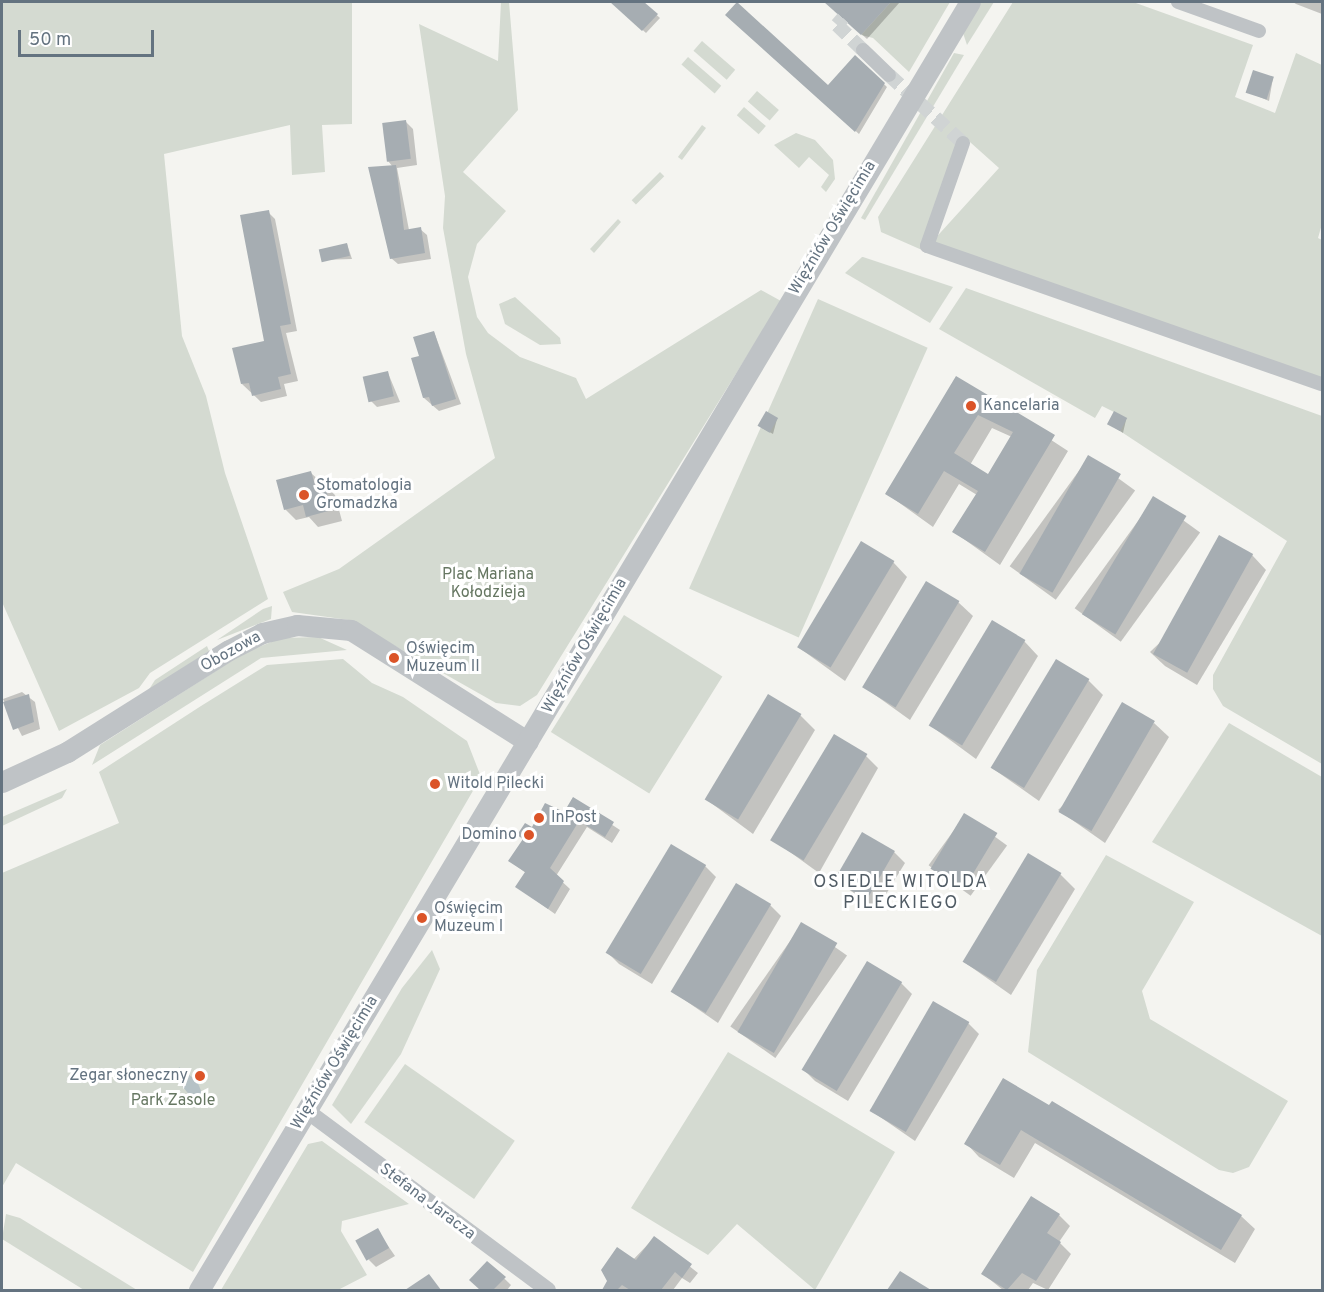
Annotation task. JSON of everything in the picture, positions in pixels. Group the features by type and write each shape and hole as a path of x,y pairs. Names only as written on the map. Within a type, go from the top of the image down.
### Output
{"street":[{"name":"Więźniów Oświęcimia","path":"199,1290 970,2"},
{"path":"1178,2 1258,30"},
{"path":"862,50 889,75"},
{"path":"963,143 927,246 1323,384"},
{"name":"Obozowa","path":"2,782 66,752 229,650 262,633 297,625 351,630 528,742"},
{"name":"Stefana Jaracza","path":"307,1111 548,1290"}],"green space":[{"path":"2,2 352,2 352,124 322,125 325,172 292,175 290,125 164,154 182,336 206,396 225,473 268,599 150,673 139,688 59,731 2,602"},
{"name":"Plac Mariana Kołodzieja","path":"501,2 509,2 518,110 463,172 506,211 477,244 468,277 477,317 488,333 520,357 576,378 586,399 761,290 781,301 537,695 520,706 496,703 349,620 292,612 283,592 339,569 495,458 466,354 443,228 445,196 419,24 498,61"},
{"path":"891,2 950,2 909,72 873,38 861,35"},
{"path":"981,2 994,2 967,45 963,33"},
{"path":"1013,2 1133,2 1253,45 1235,97 1275,113 1296,53 1322,65 1322,224 1318,238 1322,240 1322,378 931,243 999,168 961,134 922,250 881,232 878,217"},
{"path":"702,41 735,70 727,80 693,51"},
{"path":"954,53 964,55 865,220 861,218"},
{"path":"688,57 721,86 715,93 681,65"},
{"path":"757,91 779,110 770,121 748,102"},
{"path":"744,107 766,126 759,134 737,115"},
{"path":"702,125 706,128 682,160 678,157"},
{"path":"796,133 815,140 833,160 835,179 826,192 821,187 829,175 809,157 799,168 774,145"},
{"path":"660,172 664,176 636,205 632,200"},
{"path":"618,219 621,222 594,253 590,249"},
{"path":"862,257 953,287 930,323 845,273"},
{"path":"966,288 1322,416 1322,764 1223,706 1213,689 1213,675 1287,541 1120,431 1126,418 1102,406 1095,418 939,329"},
{"path":"515,297 560,338 561,344 540,345 505,324 499,304"},
{"path":"818,299 928,348 799,637 689,589"},
{"path":"272,606 271,619 217,640 263,609"},
{"path":"624,615 722,676 649,794 551,732"},
{"path":"318,637 347,650 261,658 92,765 100,745 244,653 281,638"},
{"path":"207,646 209,651 148,691 155,680"},
{"name":"Park Zasole","path":"343,659 372,683 403,697 467,741 481,777 193,1272 16,1163 2,1187 2,873 119,823 99,772 201,706 267,665"},
{"path":"1229,723 1322,777 1322,936 1152,842"},
{"path":"67,789 62,798 2,826 2,817"},
{"path":"1106,855 1194,902 1142,991 1150,1019 1288,1101 1249,1167 1233,1173 1219,1170 1028,1052 1037,970"},
{"path":"432,950 440,969 401,1054 351,1124 332,1105 402,988"},
{"path":"728,1052 895,1152 815,1290 737,1224 708,1255 631,1208"},
{"path":"405,1064 515,1141 474,1199 364,1122"},
{"path":"322,1141 409,1204 342,1221 341,1231 367,1275 338,1290 221,1290 308,1144"},
{"path":"6,1214 20,1218 137,1290 84,1290 2,1239"}],"shaded area":[{"path":"179,1067 197,1081 204,1098 194,1101 176,1078"}],"building":[{"path":"610,2 644,2 658,14 642,31"},
{"path":"737,2 828,85 855,55 885,83 855,132 725,15"},
{"path":"824,2 891,2 861,35"},
{"path":"1253,70 1274,77 1267,100 1246,93"},
{"path":"406,120 411,159 387,162 382,123"},
{"path":"396,165 404,230 421,227 425,253 390,259 368,167"},
{"path":"269,210 291,324 280,326 291,374 278,377 281,389 252,396 249,383 241,384 232,348 264,341 240,215"},
{"path":"347,243 350,256 322,262 319,250"},
{"path":"434,331 456,399 432,406 429,397 423,398 411,358 419,356 413,337"},
{"path":"388,371 394,396 369,402 363,377"},
{"path":"956,376 1055,435 985,552 952,532 978,491 944,471 918,514 885,494","holes":["978,415 1013,432 988,474 954,453"]},
{"path":"766,411 778,418 770,433 758,426"},
{"path":"1114,411 1127,418 1120,431 1107,424"},
{"path":"1088,455 1121,474 1052,593 1020,574"},
{"name":"Stomatologia Gromadzka","path":"311,471 315,485 324,483 332,510 306,517 303,505 284,510 276,480"},
{"path":"1153,496 1186,516 1115,634 1082,614"},
{"path":"1219,535 1253,554 1187,673 1153,654"},
{"path":"861,541 894,561 831,667 797,647"},
{"path":"926,581 959,601 896,707 862,687"},
{"path":"992,620 1025,640 962,746 929,725"},
{"path":"1056,659 1089,679 1024,788 991,768"},
{"path":"29,694 34,722 13,730 3,702"},
{"path":"768,694 801,714 738,820 705,799"},
{"path":"1122,702 1155,721 1091,831 1058,812"},
{"path":"834,734 867,754 804,860 770,840"},
{"path":"573,797 614,822 605,837 579,821 550,868 564,881 548,909 515,887 525,872 508,861 523,839 517,835 525,823 532,827 545,803 564,812"},
{"path":"964,813 997,833 964,889 931,869"},
{"path":"862,832 895,851 867,899 834,880"},
{"path":"671,844 706,865 641,974 606,953"},
{"path":"1028,853 1061,873 996,982 963,962"},
{"path":"736,883 771,904 706,1013 671,992"},
{"path":"801,922 837,943 774,1053 738,1032"},
{"path":"867,961 902,982 837,1091 802,1070"},
{"path":"933,1001 969,1022 906,1132 870,1111"},
{"path":"1003,1078 1049,1105 1052,1101 1242,1215 1221,1250 1021,1130 1000,1165 964,1144"},
{"path":"1031,1196 1060,1214 1047,1233 1061,1242 1036,1281 1022,1273 1007,1290 981,1274"},
{"path":"378,1228 389,1248 366,1261 355,1241"},
{"path":"654,1236 692,1264 682,1278 675,1272 661,1290 630,1290 622,1285 617,1290 602,1290 607,1281 601,1270 617,1247 636,1260"},
{"path":"487,1261 506,1277 493,1290 480,1290 469,1280"},
{"path":"900,1271 931,1290 887,1290"},
{"path":"429,1274 441,1290 405,1290"}],"tunnel":[{"path":"843,18 837,25 863,50"},
{"path":"889,75 963,143"}],"place":[{"name":"Kancelaria","path":"971,406"},
{"name":"Stomatologia Gromadzka","path":"304,495"},
{"name":"Oświęcim Muzeum II","path":"394,658"},
{"name":"Witold Pilecki","path":"435,784"},
{"name":"InPost","path":"539,818"},
{"name":"Domino","path":"529,835"},
{"name":"Oświęcim Muzeum I","path":"422,918"},
{"name":"Zegar słoneczny","path":"200,1076"}],"district":[{"name":"OSIEDLE WITOLDA PILECKIEGO","path":"901,894"}]}
